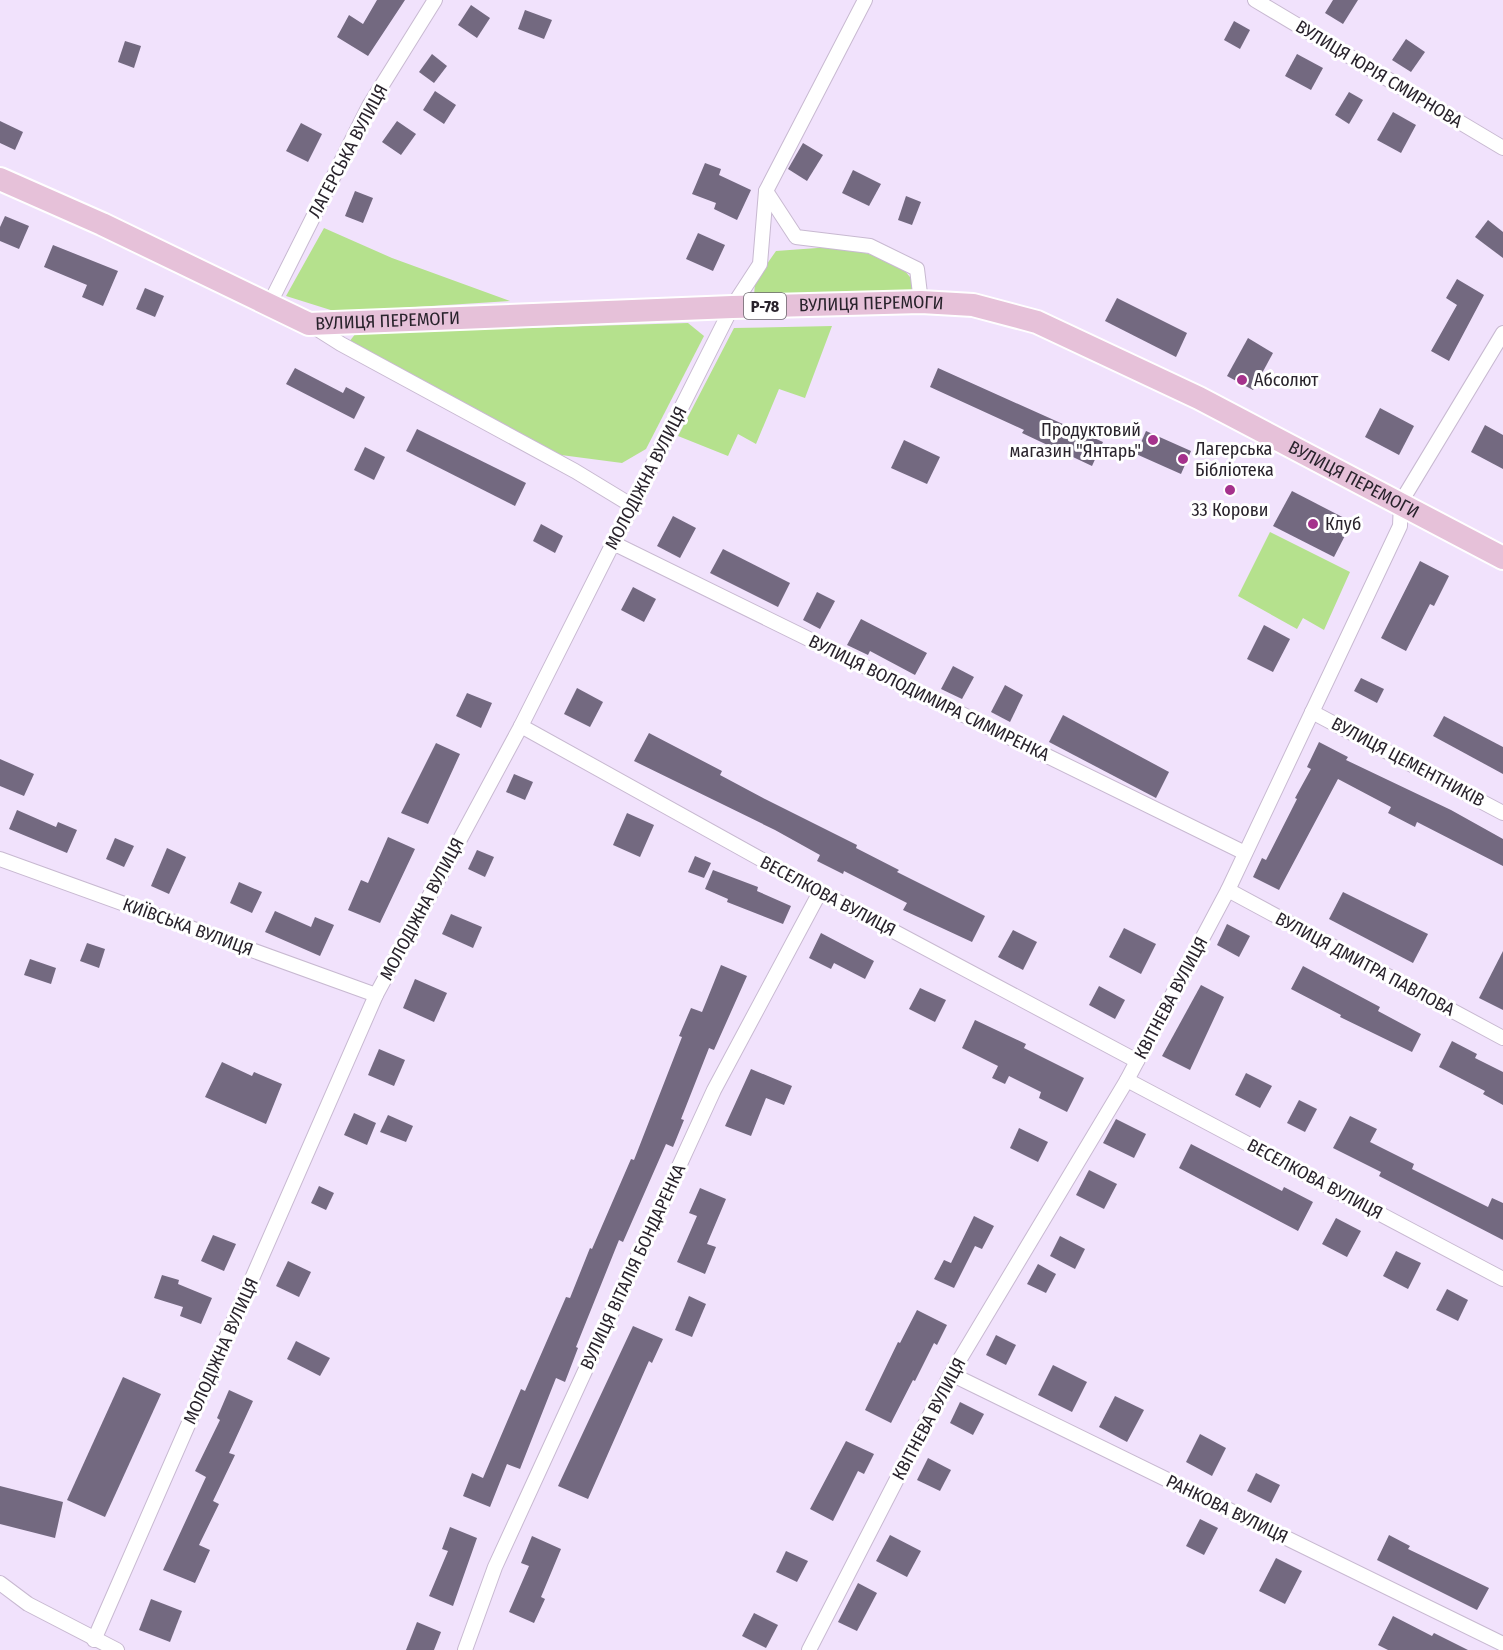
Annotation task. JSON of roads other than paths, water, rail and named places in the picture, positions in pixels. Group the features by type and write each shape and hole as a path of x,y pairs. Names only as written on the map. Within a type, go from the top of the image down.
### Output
{"main road":[{"name":"ВУЛИЦЯ ПЕРЕМОГИ","path":"0,179 124,234 309,324 732,307 921,302 973,305 1037,322 1199,398 1401,502 1503,558"}],"street":[{"name":"ЛАГЕРСЬКА ВУЛИЦЯ","path":"269,305 369,106 435,0"},
{"name":"МОЛОДІЖНА ВУЛИЦЯ","path":"94,1640 376,995 521,726 732,307 760,264 766,191 865,0"},
{"name":"ВУЛИЦЯ ЮРІЯ СМИРНОВА","path":"1255,0 1503,148"},
{"path":"766,191 796,237 870,246 917,269 921,302"},
{"path":"309,324 341,344 575,471 631,505"},
{"name":"КВІТНЕВА ВУЛИЦЯ","path":"809,1650 951,1374 1127,1080 1228,891 1400,525 1401,502 1503,333"},
{"name":"ВУЛИЦЯ ВОЛОДИМИРА СИМИРЕНКА","path":"613,543 1245,853"},
{"name":"ВУЛИЦЯ ЦЕМЕНТНИКІВ","path":"1312,712 1503,813"},
{"name":"ВЕСЕЛКОВА ВУЛИЦЯ","path":"521,726 820,892 1137,1061"},
{"name":"КИЇВСЬКА ВУЛИЦЯ","path":"0,859 376,995"},
{"name":"ВУЛИЦЯ ДМИТРА ПАВЛОВА","path":"1228,891 1503,1038"},
{"name":"ВУЛИЦЯ ВІТАЛІЯ БОНДАРЕНКА","path":"465,1650 495,1567 714,1090 820,892"},
{"name":"ВЕСЕЛКОВА ВУЛИЦЯ","path":"1127,1080 1503,1279"},
{"name":"РАНКОВА ВУЛИЦЯ","path":"951,1374 1503,1644"},
{"path":"0,1583 28,1604 117,1650"}],"place":[{"name":"Абсолют","path":"1242,380"},
{"name":"Продуктовий магазин \"Янтарь\"","path":"1153,440"},
{"name":"Лагерська Бібліотека","path":"1183,459"},
{"name":"33 Корови","path":"1230,490"},
{"name":"Клуб","path":"1313,524"}]}
